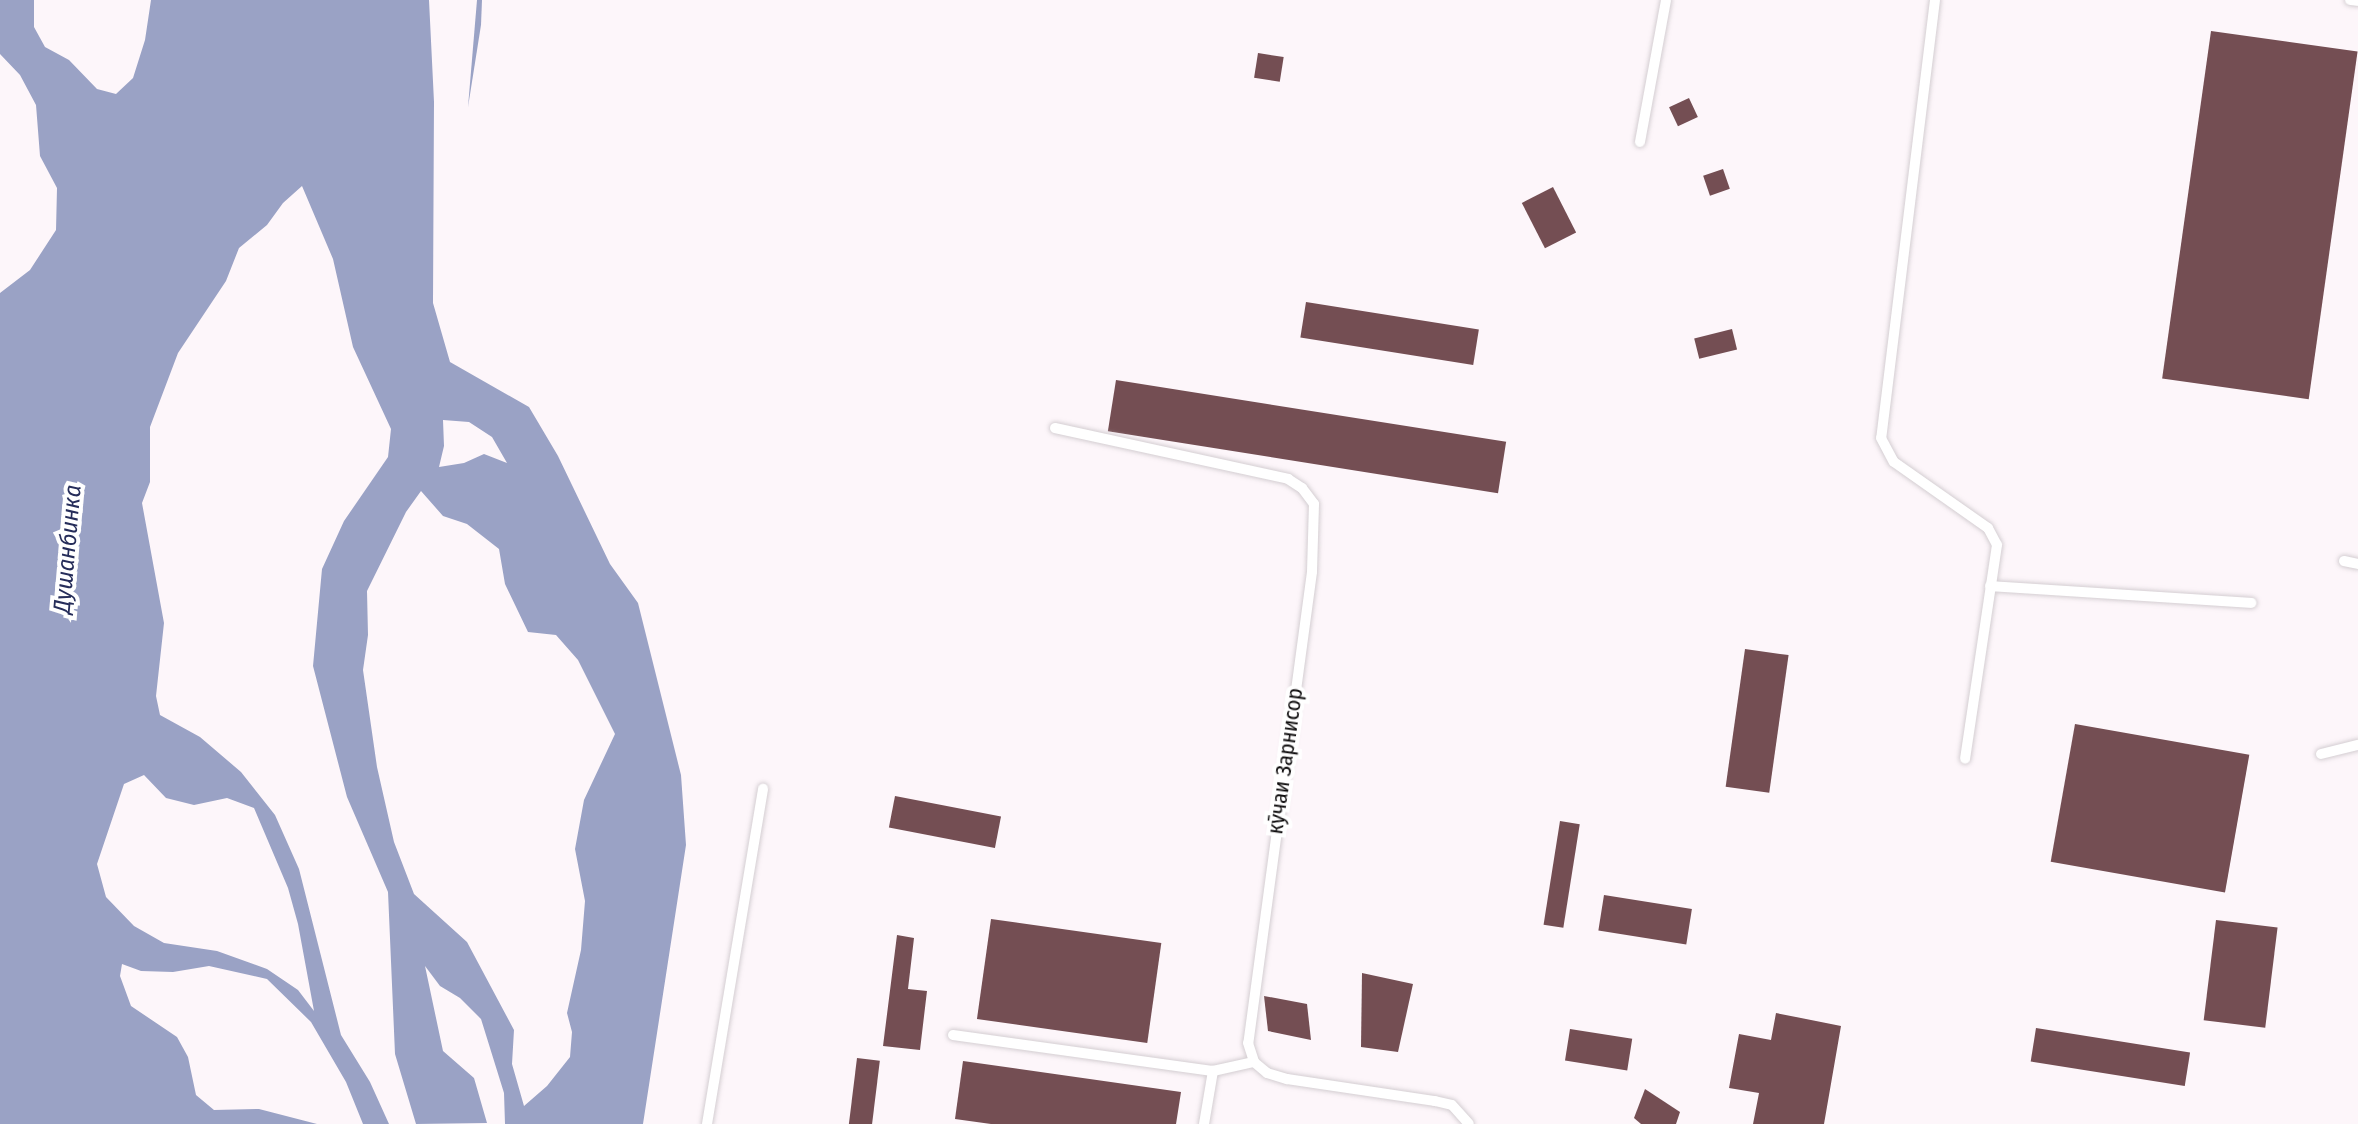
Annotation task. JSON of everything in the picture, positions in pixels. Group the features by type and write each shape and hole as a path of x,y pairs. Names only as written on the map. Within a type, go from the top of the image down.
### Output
{"lane":[{"path":"1640,142 1666,0"},
{"path":"1935,0 1881,438 1894,462 1988,528 1997,545 1965,759"},
{"path":"2350,0 2358,1"},
{"name":"кӯчаи Зарнисор","path":"1055,428 1288,479 1302,488 1314,504 1312,572 1249,1015 1248,1043 1254,1062"},
{"path":"2344,561 2358,564"},
{"path":"1990,586 2251,603"},
{"path":"2321,754 2358,745"},
{"path":"707,1124 763,789"},
{"path":"953,1035 1213,1071 1254,1062 1267,1073 1287,1079 1452,1105 1469,1124"},
{"path":"1204,1124 1213,1071"}],"water":[{"name":"Душанбинка","path":"0,0 34,0 34,27 45,47 69,60 97,89 116,94 133,78 145,40 151,0 429,0 434,102 433,303 450,362 529,407 558,456 610,564 638,603 681,775 686,845 643,1124 505,1124 504,1093 481,1019 460,998 440,986 425,966 443,1051 474,1078 487,1123 416,1124 395,1054 388,892 347,797 313,666 322,569 344,521 388,457 391,429 353,347 333,259 302,186 283,203 267,225 239,248 226,281 178,353 150,427 150,482 142,503 164,623 156,696 160,715 200,737 241,772 275,815 299,869 341,1035 370,1082 389,1124 363,1124 346,1082 311,1022 267,979 209,966 173,972 141,971 122,964 120,976 131,1006 177,1037 188,1057 196,1095 214,1110 259,1109 317,1124 0,1124 0,293 30,270 56,230 57,188 40,156 36,105 20,75 0,54","holes":["443,420 469,422 492,437 507,463 484,454 464,463 439,467 444,446","421,491 443,516 467,524 499,549 505,584 528,632 556,635 578,660 615,734 584,800 575,849 585,901 581,950 567,1013 572,1032 570,1057 547,1086 524,1106 512,1064 514,1030 467,942 414,894 394,842 377,767 363,670 368,635 367,591 406,512","144,775 166,798 194,805 227,798 254,808 288,888 314,1011 298,990 267,969 217,951 164,943 134,926 106,897 97,864 124,784"]},
{"path":"477,0 482,0 481,25 468,107"}],"building":[{"path":"2211,31 2358,52 2309,399 2162,379"},
{"path":"1258,53 1284,57 1280,82 1254,78"},
{"path":"1689,98 1698,117 1678,126 1669,107"},
{"path":"1723,169 1730,189 1710,196 1703,176"},
{"path":"1553,187 1576,232 1545,248 1522,203"},
{"path":"1306,302 1479,329 1473,365 1300,338"},
{"path":"1732,329 1737,349 1699,359 1694,338"},
{"path":"1116,380 1506,442 1498,493 1108,431"},
{"path":"1745,649 1789,655 1769,793 1726,787"},
{"path":"2075,724 2249,755 2225,893 2051,862"},
{"path":"895,796 1001,817 995,848 889,827"},
{"path":"1560,821 1580,824 1563,928 1544,925"},
{"path":"1604,895 1692,909 1686,944 1598,931"},
{"path":"991,919 1161,943 1147,1043 977,1019"},
{"path":"2216,920 2278,928 2265,1028 2204,1020"},
{"path":"897,935 914,938 908,989 927,991 920,1050 883,1046"},
{"path":"1362,973 1413,984 1398,1052 1361,1047"},
{"path":"1264,996 1307,1004 1311,1040 1268,1031"},
{"path":"1776,1013 1841,1026 1824,1124 1753,1124 1759,1093 1729,1088 1739,1034 1771,1040"},
{"path":"2036,1028 2190,1052 2185,1086 2031,1062"},
{"path":"1570,1029 1632,1039 1627,1070 1565,1061"},
{"path":"857,1058 880,1061 872,1124 849,1124"},
{"path":"963,1061 1181,1092 1176,1124 991,1124 955,1119"},
{"path":"1645,1089 1680,1112 1676,1124 1641,1124 1634,1118"}]}
